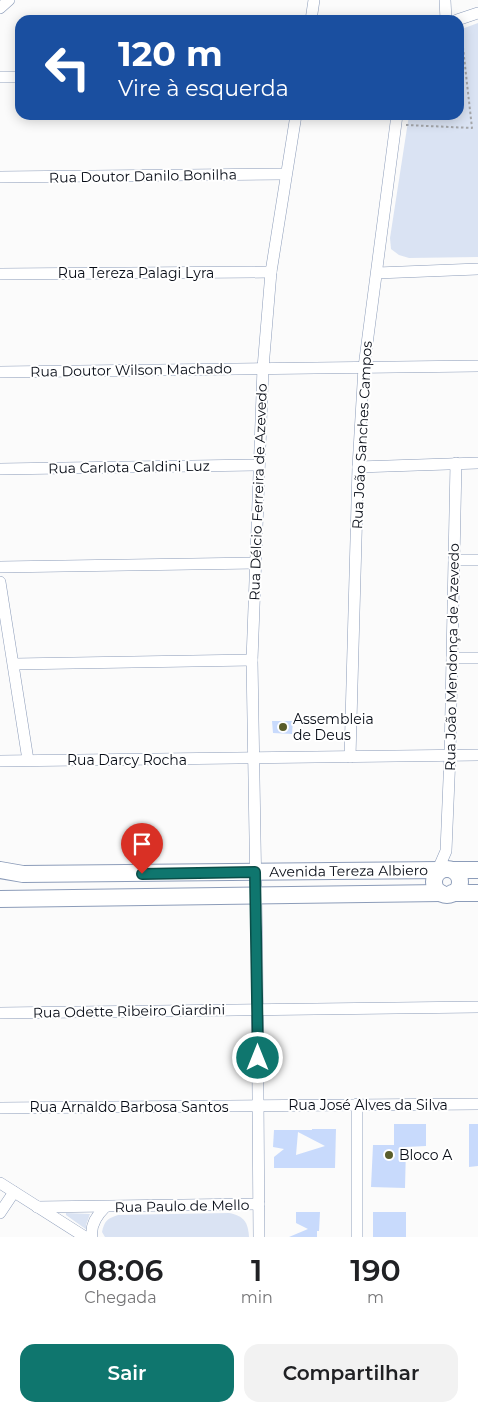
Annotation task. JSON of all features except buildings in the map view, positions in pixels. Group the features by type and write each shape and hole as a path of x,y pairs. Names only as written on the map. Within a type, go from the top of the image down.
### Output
{"street":[{"path":"0,8 9,0"},
{"path":"312,15 314,0"},
{"path":"445,0 446,15"},
{"path":"464,17 478,13"},
{"path":"0,77 15,77"},
{"name":"Rua Délcio Ferreira de Azevedo","path":"259,1237 252,660 263,368 271,272 295,120"},
{"name":"Rua João Sanches Campos","path":"350,757 358,467 364,366 397,120"},
{"name":"Rua Doutor Danilo Bonilha","path":"0,177 286,174"},
{"path":"377,273 478,269"},
{"name":"Rua Tereza Palagi Lyra","path":"0,274 271,272"},
{"name":"Rua Doutor Wilson Machado","path":"0,372 478,366"},
{"path":"358,467 478,463"},
{"name":"Rua João Mendonça de Azevedo","path":"447,872 456,464"},
{"name":"Rua Carlota Caldini Luz","path":"0,470 259,465"},
{"path":"454,560 478,560"},
{"path":"0,567 256,563"},
{"path":"0,582 28,760"},
{"path":"452,658 478,658"},
{"path":"14,664 252,660"},
{"name":"Rua Darcy Rocha","path":"0,761 478,755"},
{"name":"Rua João Mendonça de Azevedo","path":"446,851 447,872"},
{"name":"Avenida Tereza Albiero","path":"0,870 23,874 447,872 478,870"},
{"path":"447,872 458,887 446,893 435,886 447,872"},
{"name":"Avenida Tereza Albiero","path":"0,898 478,893"},
{"name":"Rua Odette Ribeiro Giardini","path":"0,1013 478,1007"},
{"path":"357,1104 357,1237"},
{"name":"Rua José Alves da Silva","path":"258,1106 478,1104"},
{"name":"Rua Arnaldo Barbosa Santos","path":"0,1108 258,1106"},
{"path":"0,1182 85,1237"},
{"path":"0,1213 14,1192"},
{"name":"Rua Paulo de Mello","path":"37,1207 259,1204"},
{"name":"Rua Paulo de Mello","path":"92,1237 91,1233 97,1215 105,1207"}],"path":[{"path":"397,120 472,128 464,66"}],"shaded area":[{"path":"478,23 478,257 409,258 399,255 391,249 390,238 408,120 464,120 464,28"},
{"path":"66,1213 90,1214 86,1225 87,1230 66,1215"},
{"path":"229,1213 244,1220 248,1227 249,1237 105,1237 102,1232 107,1220 118,1215"}],"place":[{"name":"Assembleia de Deus","path":"283,727"},
{"name":"Bloco A","path":"389,1155"}],"route":[{"path":"142,874 255,872 258,1058"}]}
